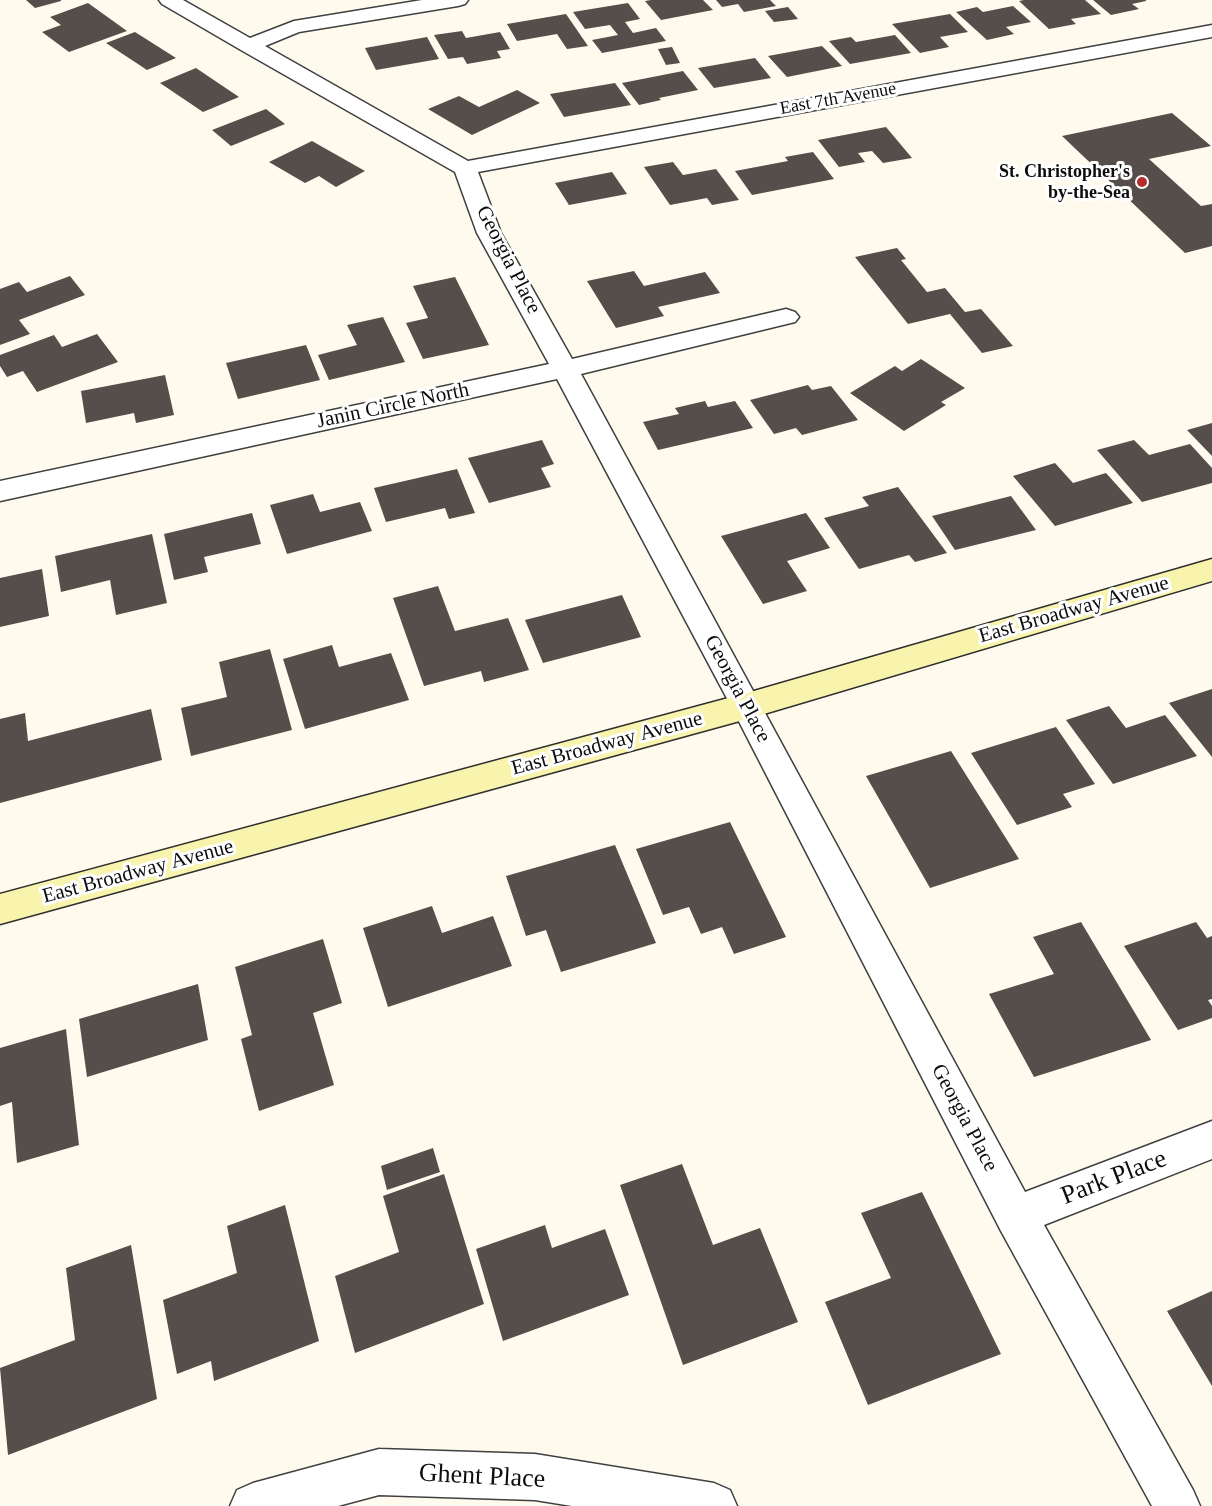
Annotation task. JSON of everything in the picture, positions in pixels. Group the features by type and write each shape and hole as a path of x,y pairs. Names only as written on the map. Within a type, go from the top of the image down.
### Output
{"street":[{"path":"169,0 465,168"},
{"path":"248,46 294,27 458,0"},
{"name":"East 7th Avenue","path":"465,168 1212,31"},
{"name":"Georgia Place","path":"465,168 489,233 747,706 1016,1216 1177,1506"},
{"name":"Janin Circle North","path":"0,491 565,369 786,316"},
{"name":"East Broadway Avenue","path":"0,909 747,706 1212,570"},
{"name":"Park Place","path":"1016,1216 1212,1140"},
{"name":"Ghent Place","path":"253,1506 379,1472 535,1477 714,1506"}],"building":[{"path":"26,0 61,0 61,1 35,8"},
{"path":"703,0 713,10 661,20 645,1"},
{"path":"716,0 770,0 776,6 744,12 738,4 722,7"},
{"path":"1085,0 1101,14 1071,19 1076,24 1049,29 1019,1"},
{"path":"1093,0 1146,1 1132,4 1139,9 1111,15"},
{"path":"88,3 127,31 69,52 42,32 61,25 50,17"},
{"path":"628,3 640,19 625,22 633,33 656,28 666,41 602,53 592,40 618,35 610,25 585,29 573,12"},
{"path":"1013,6 1031,22 1006,27 1014,34 987,40 956,12 977,7 983,12"},
{"path":"788,7 798,19 774,22 765,11"},
{"path":"566,14 588,46 567,49 557,34 517,41 507,24"},
{"path":"950,14 968,32 940,37 949,47 920,53 892,24"},
{"path":"462,31 466,38 500,32 510,49 497,51 501,58 467,64 463,57 448,59 434,35"},
{"path":"135,32 176,58 147,70 106,43"},
{"path":"895,35 911,53 850,64 829,41 851,37 856,42"},
{"path":"427,37 439,59 376,70 365,48"},
{"path":"822,46 842,66 787,77 768,56"},
{"path":"672,47 680,63 666,65 658,49"},
{"path":"755,58 771,78 714,88 698,68"},
{"path":"196,68 239,97 203,112 160,83"},
{"path":"683,71 698,90 659,98 661,100 639,105 622,83"},
{"path":"615,83 631,105 564,117 550,94"},
{"path":"517,90 540,103 472,135 428,109 459,96 479,107"},
{"path":"266,109 285,124 231,146 212,130"},
{"name":"St. Christopher's by-the-Sea","path":"1172,113 1211,146 1149,159 1201,206 1212,204 1212,246 1185,253 1062,136"},
{"path":"886,127 912,158 883,163 872,151 858,153 865,162 839,167 818,140"},
{"path":"312,141 365,171 336,187 319,176 305,183 269,162"},
{"path":"813,152 834,179 752,195 735,171 788,161 785,157"},
{"path":"673,162 683,175 716,169 739,200 712,205 707,198 670,205 644,167"},
{"path":"612,172 627,194 569,205 555,183"},
{"path":"897,248 906,259 901,260 927,292 945,288 965,312 981,309 1013,346 982,353 950,314 908,324 855,257"},
{"path":"634,271 644,286 705,272 720,293 658,307 664,316 616,328 587,281"},
{"path":"70,276 85,295 19,320 30,334 0,345 0,289 19,282 27,292"},
{"path":"455,277 489,345 423,359 406,323 428,318 413,286"},
{"path":"383,317 405,362 329,380 318,355 357,345 347,325"},
{"path":"97,334 118,362 37,392 23,371 7,377 0,366 0,355 54,335 62,347"},
{"path":"306,345 320,380 238,399 226,363"},
{"path":"921,359 965,388 941,402 946,405 904,431 850,393 895,366 902,371"},
{"path":"165,375 174,415 136,423 134,413 86,423 81,391"},
{"path":"808,385 812,390 831,386 858,420 802,435 796,428 774,434 750,400"},
{"path":"705,401 708,407 735,401 753,428 658,450 643,422 679,414 675,408"},
{"path":"1212,423 1212,456 1187,430"},
{"path":"542,440 554,464 541,468 551,487 489,503 468,458"},
{"path":"1134,440 1149,455 1190,444 1212,468 1212,483 1142,502 1097,450"},
{"path":"1055,463 1073,483 1106,473 1133,503 1055,526 1013,476"},
{"path":"457,469 475,513 449,519 445,508 386,522 374,488"},
{"path":"898,487 947,553 915,562 909,555 859,569 824,518 869,506 862,497"},
{"path":"313,494 320,512 360,502 372,531 287,554 270,505"},
{"path":"1011,496 1036,530 955,550 932,516"},
{"path":"252,513 261,544 204,557 208,572 174,580 164,534"},
{"path":"806,513 830,548 787,561 807,591 763,604 721,536"},
{"path":"152,534 167,603 116,615 110,580 61,592 55,556"},
{"path":"42,569 49,616 0,627 0,578"},
{"path":"438,586 455,631 508,618 529,670 484,682 481,671 424,686 393,598"},
{"path":"622,595 641,637 543,663 525,620"},
{"path":"332,645 339,667 391,653 409,700 305,729 283,659"},
{"path":"270,649 292,730 191,756 181,708 227,697 219,662"},
{"path":"1212,689 1212,757 1169,703"},
{"path":"1109,706 1126,728 1165,715 1197,756 1113,784 1066,720"},
{"path":"151,709 162,760 0,803 0,719 25,713 28,741"},
{"path":"1056,727 1095,784 1063,794 1072,807 1017,825 971,753"},
{"path":"951,751 1019,859 930,888 866,776"},
{"path":"730,822 786,937 734,954 722,927 701,934 689,907 663,915 636,849"},
{"path":"615,845 656,943 561,972 546,930 526,936 506,876"},
{"path":"432,906 442,933 493,916 512,966 388,1007 363,928"},
{"path":"1081,922 1151,1040 1034,1077 989,994 1054,974 1033,937"},
{"path":"1196,922 1207,938 1212,936 1212,999 1208,1000 1212,1006 1212,1018 1178,1030 1124,946"},
{"path":"323,939 342,1003 313,1013 334,1085 259,1111 241,1039 252,1035 235,967"},
{"path":"198,984 208,1040 87,1077 79,1019"},
{"path":"66,1029 79,1145 17,1163 12,1102 0,1106 0,1048"},
{"path":"433,1148 440,1172 387,1190 381,1166"},
{"path":"682,1164 713,1245 760,1228 798,1322 683,1365 620,1185"},
{"path":"444,1174 484,1304 355,1353 335,1276 399,1252 383,1196"},
{"path":"922,1192 1001,1354 868,1405 825,1302 891,1278 861,1213"},
{"path":"285,1205 319,1341 214,1381 211,1361 177,1374 163,1300 237,1273 227,1226"},
{"path":"545,1225 552,1248 605,1229 629,1295 503,1341 476,1249"},
{"path":"131,1245 157,1399 8,1455 0,1368 75,1340 66,1268"},
{"path":"1212,1291 1212,1386 1167,1311"}],"place":[{"name":"St. Christopher's by-the-Sea","path":"1142,182"}]}
